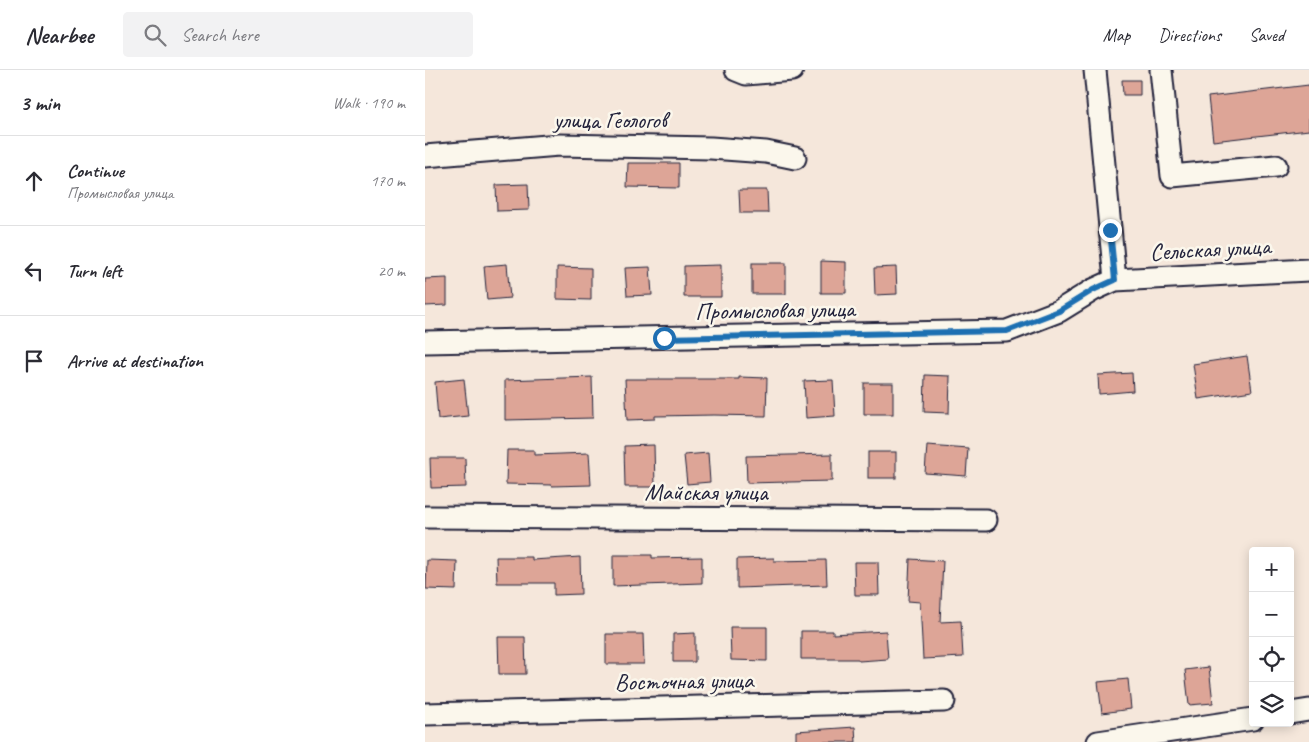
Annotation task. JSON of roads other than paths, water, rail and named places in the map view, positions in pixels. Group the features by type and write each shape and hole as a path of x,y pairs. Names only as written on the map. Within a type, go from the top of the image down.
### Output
{"street":[{"path":"737,70 746,74 792,70"},
{"path":"1095,70 1115,280"},
{"path":"1161,70 1172,176 1276,166"},
{"name":"улица Геологов","path":"425,156 559,145 711,148 765,152 795,158"},
{"name":"Сельская улица","path":"1115,280 1309,270"},
{"name":"Промысловая улица","path":"425,342 1007,331 1059,311 1093,290 1115,280"},
{"name":"Майская улица","path":"425,517 986,520"},
{"name":"Восточная улица","path":"425,714 944,701"},
{"path":"1294,712 1309,710"},
{"path":"1098,742 1249,720"}]}
